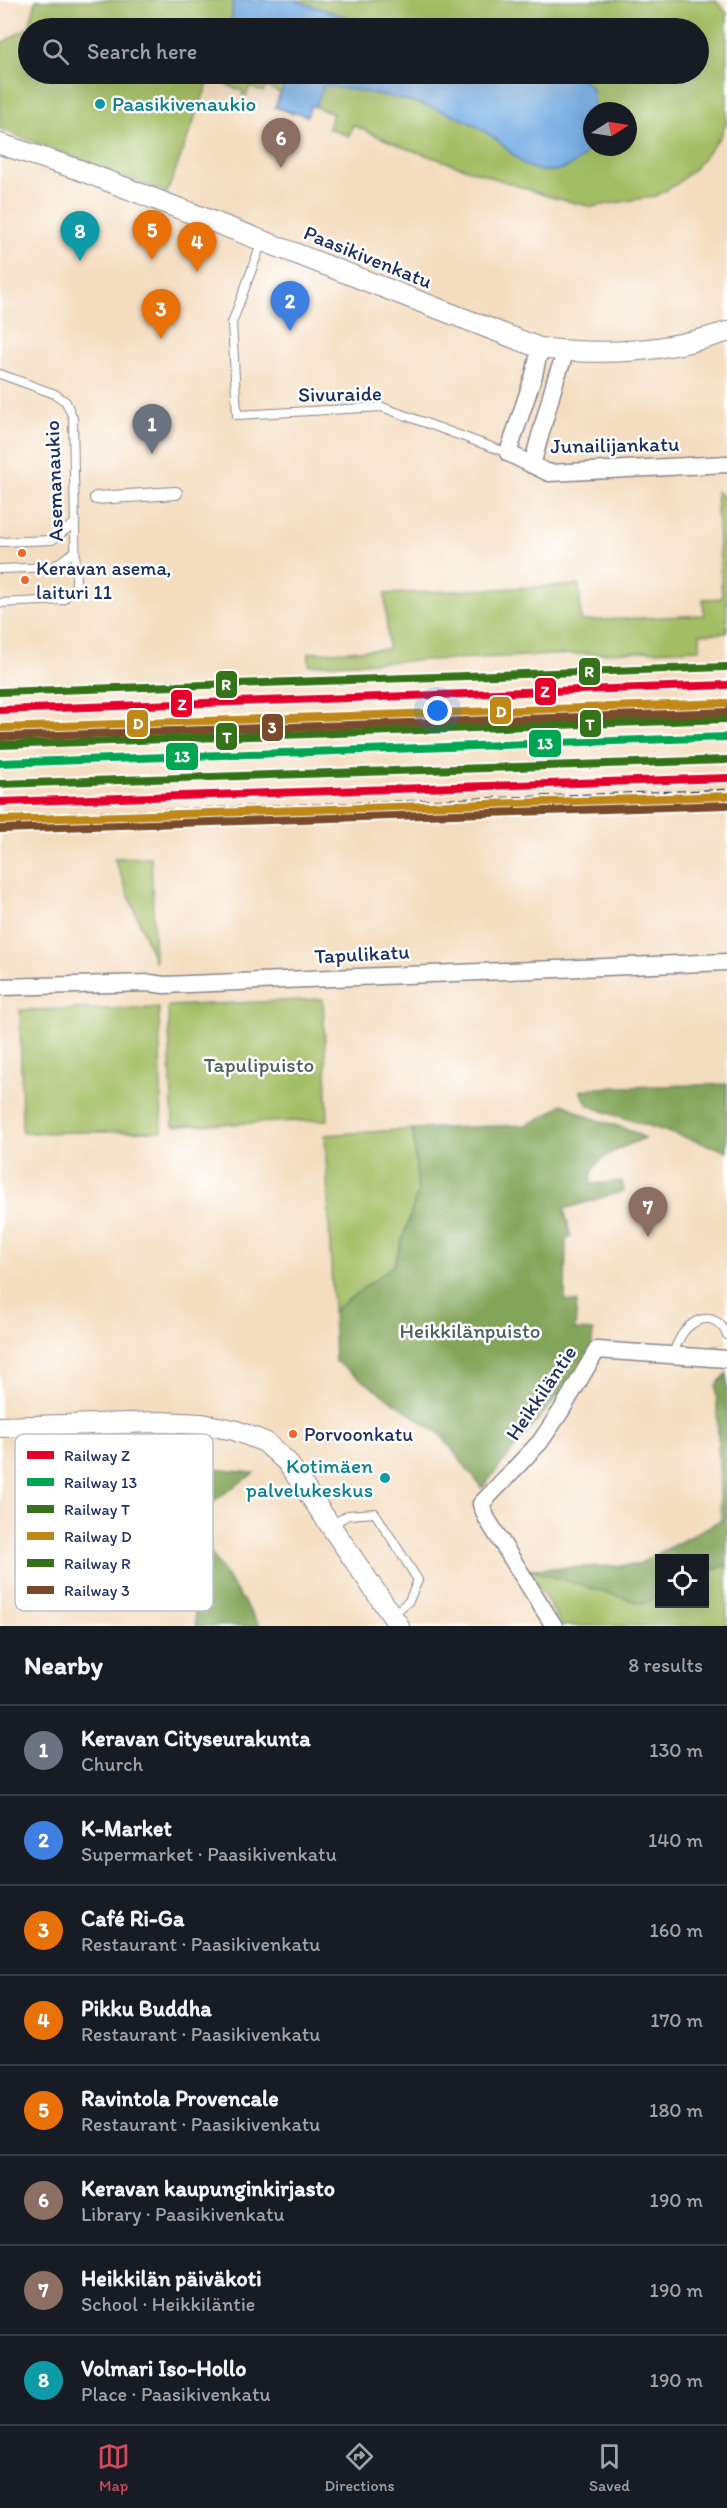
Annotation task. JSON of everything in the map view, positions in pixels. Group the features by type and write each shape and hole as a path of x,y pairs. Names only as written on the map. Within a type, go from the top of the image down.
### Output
{"street":[{"name":"Paasikivenkatu","path":"0,144 77,169 540,348 566,351 631,352 670,348 727,332"},
{"path":"508,453 534,375 540,348"},
{"path":"532,465 553,388 566,351"},
{"name":"Junailijankatu","path":"508,453 549,472 727,464"},
{"path":"96,498 176,493"},
{"name":"Tapulikatu","path":"0,987 150,983 164,985 727,962"},
{"name":"Heikkiläntie","path":"554,1626 487,1519 482,1504 540,1442 597,1350 727,1358"},
{"path":"0,1427 160,1422 202,1424 234,1430 265,1442 287,1462 395,1620"}],"lane":[{"name":"Sivuraide","path":"262,241 232,322 237,415 382,408 508,453"},
{"name":"Asemanaukio","path":"0,374 56,394 66,402 74,418 76,508 76,585 63,600 0,603"},
{"path":"0,542 52,540 75,523"},
{"path":"0,569 52,567 75,550"},
{"path":"672,1354 686,1329 703,1320 719,1321 727,1335"},
{"path":"330,1526 348,1515 375,1513 418,1580 409,1602 395,1620"}],"green space":[{"path":"36,0 715,0 727,13 727,122 720,137 697,166 677,184 656,196 592,207 547,196 402,147 353,125 349,136 328,128 333,114 311,105 307,116 294,111 293,114 275,107 280,93 266,87 263,92 250,87 246,96 242,95 243,91 224,84 709,84 709,18 31,18"},
{"path":"18,33 18,84 208,84 167,193 0,129 0,44"},
{"path":"716,491 724,497 727,503 727,633 700,634 700,649 309,665 309,653 388,649 385,594 579,585 581,621 704,615 703,599 722,598"},
{"path":"151,857 155,962 114,858"},
{"name":"Tapulipuisto","path":"323,999 328,1120 173,1126 168,1006"},
{"path":"159,1008 162,1131 22,1133 20,1010"},
{"path":"727,1084 727,1151 605,1112 588,1105 580,1091 593,1088"},
{"name":"Heikkilänpuisto","path":"562,1104 588,1117 637,1133 644,1138 608,1155 595,1167 591,1175 591,1184 622,1181 624,1191 564,1209 571,1236 566,1239 565,1301 577,1302 575,1330 593,1331 591,1355 482,1488 441,1435 335,1361 333,1311 394,1265 418,1192 413,1129 526,1125 547,1115"},
{"path":"413,1129 418,1192 394,1265 333,1311 325,1135"},
{"path":"727,1373 727,1565 709,1571 709,1554 658,1554 721,1520 716,1385"},
{"path":"213,1469 254,1473 213,1501"},
{"path":"655,1555 655,1597 644,1604 528,1569 637,1565"},
{"path":"213,1556 260,1626 196,1626 194,1611 213,1611"},
{"path":"727,1565 727,1626 562,1626 528,1569 643,1604 655,1596 655,1608 709,1608 709,1571"}],"water":[{"path":"233,0 294,0 350,18 232,18"},
{"path":"285,84 588,84 592,88 593,102 583,102 583,156 565,168 547,171 529,167 498,141 469,122 435,108 404,100 324,85 315,107 311,105 307,116 275,107"}],"railway":[{"path":"0,738 727,713"},
{"path":"15,816 727,791"}],"rail line":[{"name":"R","path":"0,692 726,667"},
{"name":"Z","path":"0,710 727,685"},
{"name":"D","path":"1,728 727,703"},
{"name":"3","path":"1,737 727,712"},
{"name":"T","path":"0,745 727,719"},
{"name":"13","path":"0,763 727,737"},
{"name":"R","path":"0,784 726,760"},
{"name":"Z","path":"0,802 727,778"},
{"name":"D","path":"1,820 727,796"},
{"name":"3","path":"1,829 727,805"}],"place":[{"name":"Paasikivenaukio","path":"100,104"},
{"name":"Keravan kaupunginkirjasto","path":"281,168"},
{"name":"Ravintola Provencale","path":"152,260"},
{"name":"Volmari Iso-Hollo","path":"80,261"},
{"name":"Pikku Buddha","path":"197,272"},
{"name":"K-Market","path":"290,331"},
{"name":"Café Ri-Ga","path":"161,339"},
{"name":"Keravan Cityseurakunta","path":"152,454"},
{"name":"Keravan asema, laituri 11","path":"25,580"},
{"name":"Heikkilän päiväkoti","path":"648,1237"},
{"name":"Porvoonkatu","path":"293,1434"},
{"name":"Kotimäen palvelukeskus","path":"385,1478"}]}
